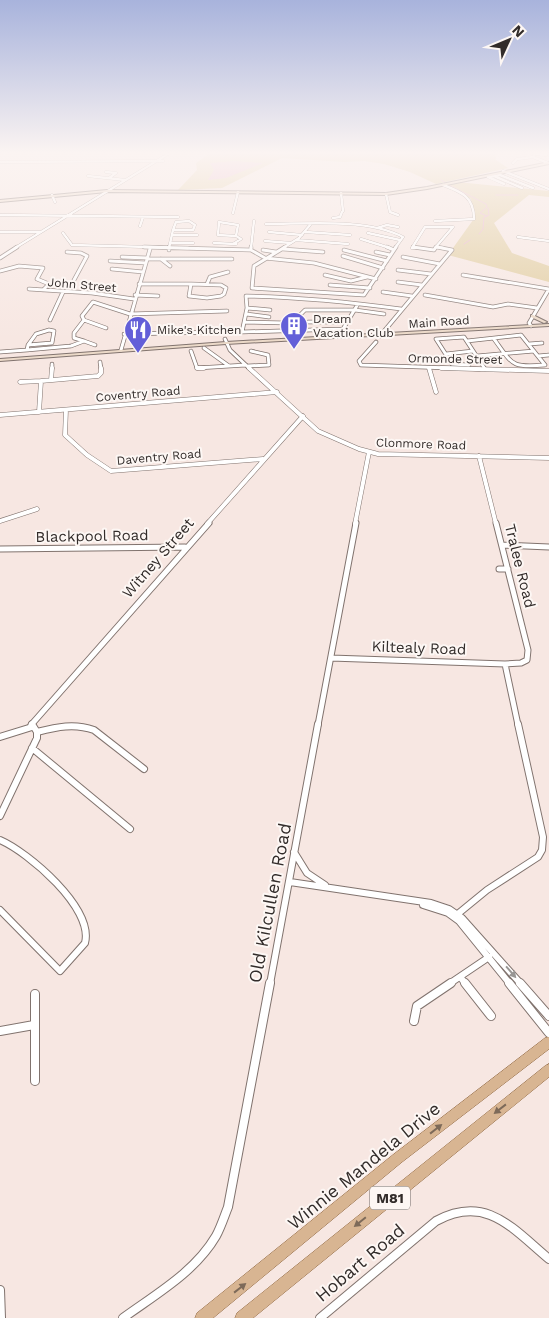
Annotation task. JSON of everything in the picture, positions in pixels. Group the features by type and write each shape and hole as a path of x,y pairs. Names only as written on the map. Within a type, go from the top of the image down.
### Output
{"main road":[{"name":"Winnie Mandela Drive","path":"202,1318 398,1158 549,1042"},
{"name":"M81","path":"242,1318 544,1079 549,1070"}],"street":[{"path":"49,216 178,217"},
{"path":"0,258 65,216"},
{"path":"333,218 341,216"},
{"path":"435,221 469,221 474,219 474,216"},
{"path":"140,226 142,217"},
{"path":"169,250 173,230 178,221 192,222 195,225 194,230 173,230"},
{"path":"251,250 254,221"},
{"path":"236,236 238,225 220,222 219,236 236,236 241,239 252,239"},
{"path":"266,224 310,225 376,228 403,237 366,294 359,296 254,289 251,287 254,266 292,243 306,232 310,225"},
{"path":"376,228 387,225 398,228"},
{"path":"380,334 452,250 437,247 429,251 412,247 426,226 452,227 437,247"},
{"path":"0,232 41,232"},
{"path":"63,232 72,245"},
{"path":"269,232 302,235"},
{"path":"306,232 350,235"},
{"path":"368,233 400,240"},
{"path":"172,235 197,235"},
{"path":"518,237 549,241"},
{"path":"233,244 241,239"},
{"path":"361,239 372,241 394,250"},
{"path":"296,240 348,244"},
{"path":"265,241 292,243"},
{"path":"170,243 194,243"},
{"path":"214,243 243,244"},
{"path":"72,245 169,250 251,250 265,258 314,263 376,279"},
{"path":"72,245 66,253 80,252 87,256 74,280"},
{"path":"121,348 138,284 150,249"},
{"path":"282,249 323,252"},
{"path":"263,250 276,252"},
{"path":"344,250 387,262"},
{"path":"376,252 390,255"},
{"path":"343,256 383,268"},
{"path":"122,257 147,260"},
{"path":"403,257 440,264"},
{"path":"160,259 170,266"},
{"path":"110,261 232,259"},
{"path":"0,271 20,266 43,268 37,280 49,284 43,290"},
{"path":"112,269 143,272"},
{"path":"398,270 431,274"},
{"path":"207,284 210,277 228,272"},
{"path":"326,275 350,280 367,277"},
{"path":"463,275 549,289 532,316 530,324"},
{"path":"398,282 422,285"},
{"path":"138,284 191,284 207,284 224,286 226,288 224,294 213,297 191,297 189,293 191,284"},
{"path":"330,286 370,288"},
{"name":"John Street","path":"29,289 135,297 158,296"},
{"path":"50,320 63,292"},
{"path":"383,292 412,296"},
{"path":"425,295 493,307 508,304 537,308"},
{"path":"358,304 342,329 242,332 247,308 246,296 358,304 401,308"},
{"path":"84,320 82,316 92,302 130,314 227,311"},
{"path":"247,308 270,310"},
{"path":"301,314 306,310 355,310 384,314"},
{"path":"246,314 269,317"},
{"path":"532,316 548,323"},
{"path":"84,320 106,328"},
{"path":"84,320 75,330 73,336 95,345"},
{"path":"245,322 286,323"},
{"path":"308,322 347,322"},
{"name":"Main Road","path":"0,358 225,341 380,334 548,323"},
{"path":"0,352 52,343 54,331 40,332 30,338 28,347"},
{"path":"124,334 154,336 176,335 184,332 222,332"},
{"path":"467,341 520,335 545,365 524,367 513,364 494,338"},
{"path":"469,365 453,364 437,339 463,336 485,369"},
{"path":"28,347 72,346 84,341"},
{"path":"225,341 247,366 302,416"},
{"name":"Ormonde Street","path":"376,342 359,362 361,365 549,371"},
{"path":"529,344 542,342"},
{"path":"204,348 229,366"},
{"path":"191,351 197,368 269,364 268,355 251,351"},
{"path":"446,354 473,351"},
{"path":"478,358 534,351"},
{"path":"538,356 549,355"},
{"path":"477,369 478,358"},
{"path":"20,382 98,376 100,373 100,362"},
{"path":"51,380 52,364"},
{"path":"429,368 436,392"},
{"path":"39,412 41,381"},
{"name":"Coventry Road","path":"0,414 277,392"},
{"name":"Daventry Road","path":"66,410 65,435 111,471 263,459"},
{"name":"Clonmore Road","path":"302,416 321,432 359,449 368,457 383,454 549,458"},
{"name":"Witney Street","path":"32,727 34,721 185,547 302,416"},
{"path":"368,457 383,454"},
{"name":"Tralee Road","path":"479,456 528,655 524,663 506,664"},
{"name":"Old Kilcullen Road","path":"123,1318 184,1272 198,1259 216,1236 228,1207 331,658 356,507 368,457"},
{"path":"0,521 37,509"},
{"path":"502,545 549,547"},
{"name":"Blackpool Road","path":"0,549 185,547"},
{"path":"66,556 68,548"},
{"path":"499,569 508,569"},
{"name":"Kiltealy Road","path":"331,658 506,664"},
{"path":"456,916 487,890 533,861 542,850 543,837 506,664"},
{"path":"37,732 67,725 85,726 94,730 144,769"},
{"path":"0,737 32,727 37,732"},
{"path":"0,816 32,748 37,732"},
{"path":"32,748 130,829"},
{"path":"0,840 17,847 75,905 84,925 86,938 83,945 60,971 0,910"},
{"path":"294,852 307,873 330,887"},
{"path":"290,882 420,903 456,916 549,1016"},
{"path":"456,916 549,1033"},
{"path":"414,1021 417,1006 489,957"},
{"path":"460,977 491,1016"},
{"path":"35,994 35,1081"},
{"path":"0,1031 34,1026"},
{"name":"Hobart Road","path":"320,1318 436,1221 451,1212 477,1210 498,1218 549,1258"},
{"path":"0,1290 0,1318"}],"shaded area":[{"path":"473,216 503,216 494,223 512,253 549,266 549,282 448,255 473,220"}],"waterway":[{"path":"479,234 483,229 484,217 487,216"},
{"path":"464,244 470,240"}],"place":[{"name":"Dream Vacation Club","path":"294,350"},
{"name":"Mike's Kitchen","path":"138,354"}]}
